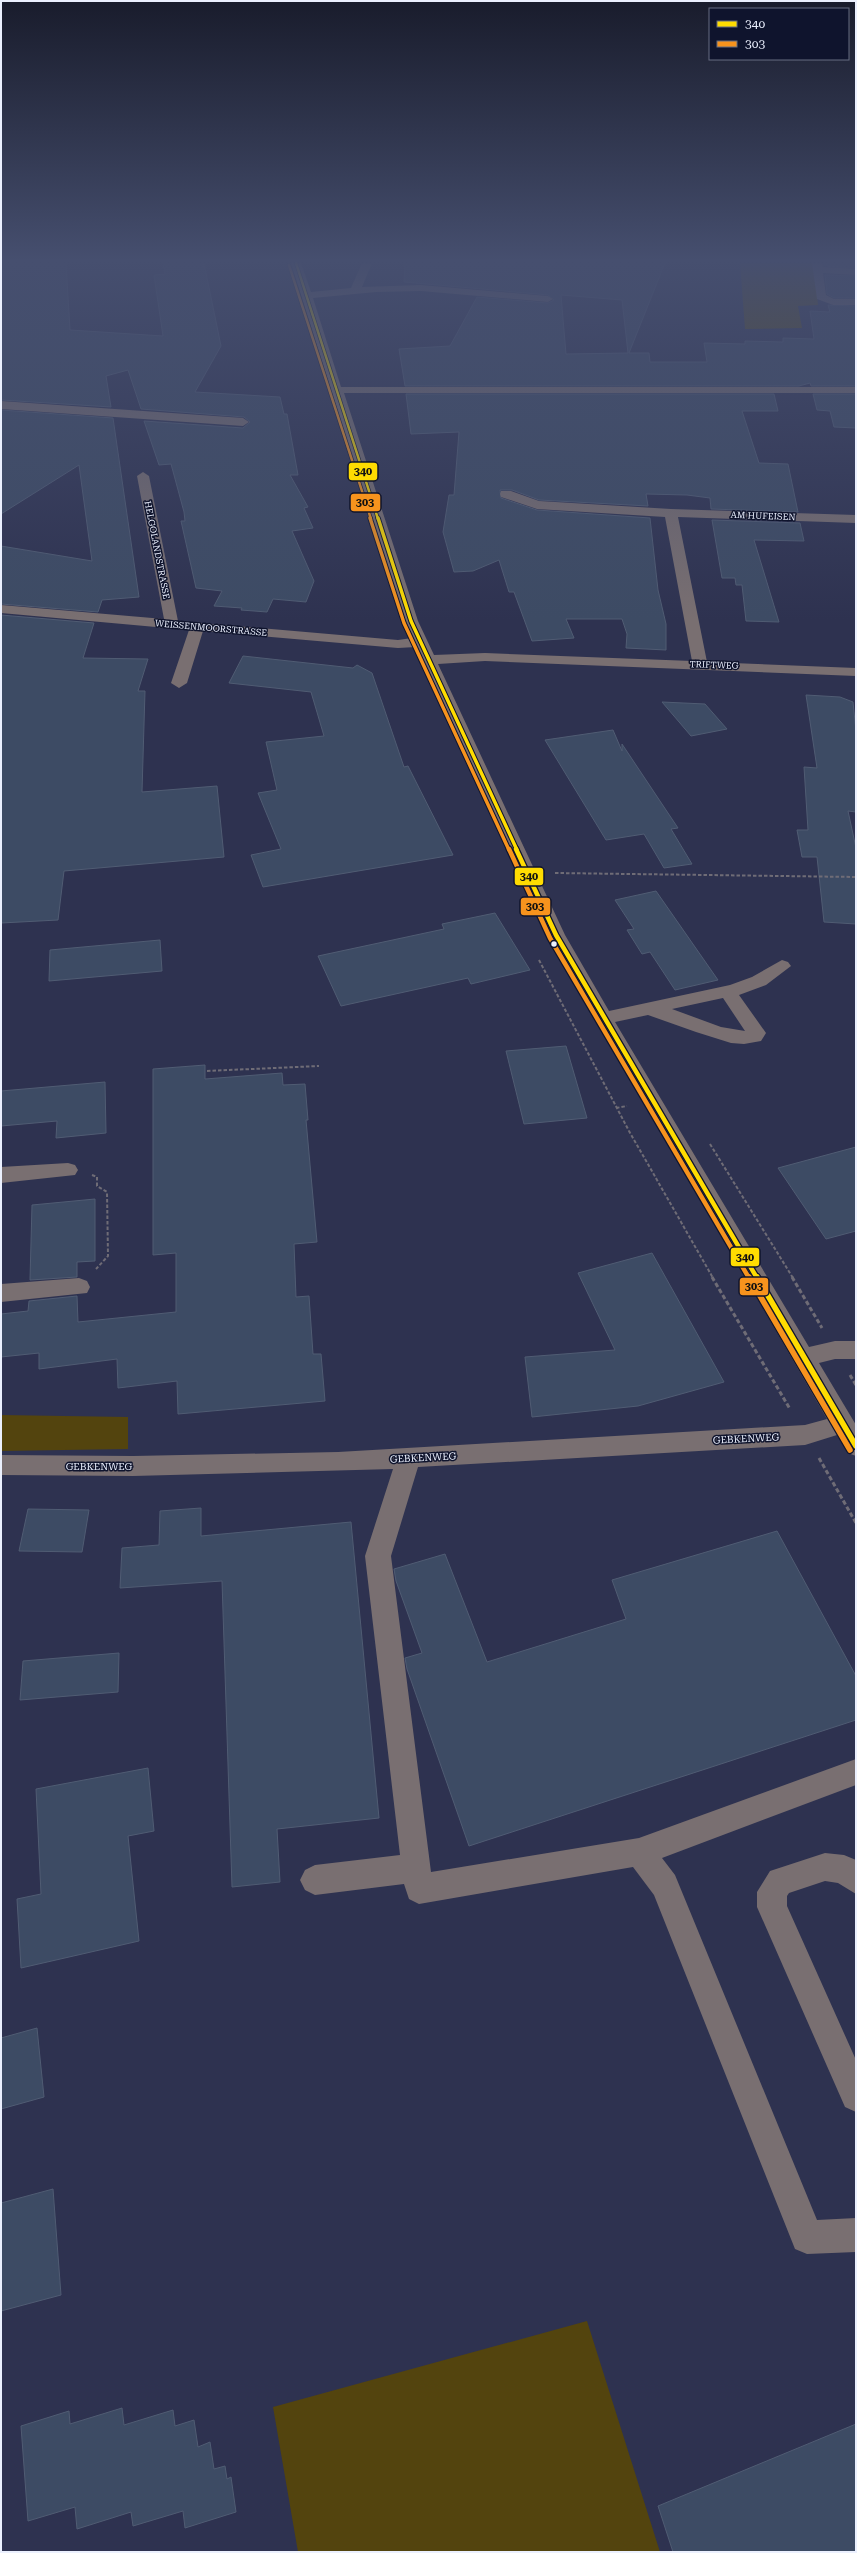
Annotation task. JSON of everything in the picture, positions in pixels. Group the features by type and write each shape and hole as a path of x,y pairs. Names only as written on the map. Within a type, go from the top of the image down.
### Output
{"street":[{"path":"335,382 388,551 420,642 556,935 603,1018 856,1446"},
{"path":"338,390 856,390"},
{"path":"1,405 243,422"},
{"name":"HELGOLANDSTRASSE","path":"142,476 172,624"},
{"name":"AM HUFEISEN","path":"506,494 537,505 670,513 856,519"},
{"path":"670,513 700,664"},
{"name":"WEISSENMOORSTRASSE","path":"1,609 398,644 420,642"},
{"path":"179,683 197,627"},
{"name":"TRIFTWEG","path":"429,660 485,657 700,664 856,672"},
{"path":"603,1018 648,1007 728,992 759,981 782,966"},
{"path":"648,1007 729,1036 746,1039 754,1036 756,1033 728,992"},
{"path":"1,1175 68,1170"},
{"path":"1,1293 79,1287"},
{"path":"803,1358 835,1350 856,1350"},
{"name":"GEBKENWEG","path":"1,1465 140,1466 338,1462 805,1435 843,1424"},
{"path":"409,1458 378,1556 419,1889 639,1852 856,1772"},
{"path":"639,1852 665,1885 807,2237 856,2235"},
{"path":"856,1879 844,1869 825,1867 780,1881 772,1892 772,1907 856,2096"},
{"path":"315,1880 417,1868"}],"path":[{"path":"551,873 856,877"},
{"path":"207,1070 319,1066"},
{"path":"68,1170 84,1172 97,1177 98,1186 107,1192 108,1256 79,1287"}],"shaded area":[{"path":"1,1415 128,1417 128,1449 1,1451"},
{"path":"587,2321 660,2552 298,2552 273,2407"}],"building":[{"path":"1,382 107,382 111,407 1,400"},
{"path":"132,382 201,382 195,392 280,397 284,414 287,414 298,475 290,475 308,507 304,508 313,528 292,531 314,581 306,602 273,599 267,612 241,610 242,608 214,606 222,591 196,588 181,521 185,521 184,512 171,464 159,465 144,421 243,428 250,422 244,417 141,409"},
{"path":"404,382 856,382 856,386 811,386 810,383 799,386 405,386"},
{"path":"406,394 774,394 778,411 742,411 759,463 788,464 798,512 711,509 710,498 687,495 646,494 648,506 539,500 512,490 500,490 501,498 537,510 650,518 658,590 666,624 666,650 626,648 627,634 622,619 566,619 574,638 532,641 514,592 509,592 499,560 473,571 454,572 443,532 449,495 454,495 459,432 411,434"},
{"path":"813,394 856,394 856,428 834,427 830,411 817,410"},
{"path":"1,410 113,418 139,597 102,600 98,612 1,604 1,546 92,561 79,465 1,514"},
{"path":"712,520 800,523 804,541 754,540 779,622 746,621 742,585 736,585 735,578 722,578"},
{"path":"1,615 94,623 83,658 148,659 138,691 145,691 142,792 217,786 224,857 64,871 58,920 1,923"},
{"path":"243,656 353,668 357,665 372,673 404,767 408,766 453,855 263,887 251,855 281,849 258,793 277,790 266,742 324,736 311,692 229,683"},
{"path":"806,695 840,697 853,702 856,731 856,812 848,811 856,848 856,924 824,922 817,857 802,857 797,830 808,830 804,767 817,768"},
{"path":"662,702 705,704 727,729 691,736"},
{"path":"613,730 622,751 622,744 678,828 671,829 692,864 664,868 644,834 606,840 545,740"},
{"path":"656,891 718,980 675,990 650,952 642,954 627,930 634,929 615,900"},
{"path":"495,913 530,970 471,984 468,978 341,1006 318,956 444,929 442,924"},
{"path":"160,940 162,971 49,981 50,950"},
{"path":"566,1046 587,1118 524,1124 506,1051"},
{"path":"205,1065 205,1079 282,1073 283,1085 305,1084 308,1120 306,1120 317,1242 294,1244 296,1297 309,1296 313,1354 321,1354 325,1401 178,1414 177,1381 118,1388 117,1359 39,1369 39,1353 1,1357 1,1314 28,1311 29,1301 77,1296 78,1322 176,1312 176,1253 153,1255 153,1069"},
{"path":"105,1082 106,1133 56,1138 57,1121 1,1126 1,1091"},
{"path":"856,1147 856,1231 826,1239 778,1168"},
{"path":"95,1199 95,1261 77,1262 77,1277 30,1280 32,1205"},
{"path":"652,1253 724,1382 638,1406 532,1417 525,1357 615,1350 578,1273"},
{"path":"201,1508 201,1536 351,1522 379,1818 277,1829 280,1882 232,1887 222,1581 120,1588 122,1548 159,1545 160,1511"},
{"path":"28,1509 89,1510 82,1552 19,1551"},
{"path":"777,1531 856,1676 856,1720 469,1846 407,1669 405,1658 422,1653 396,1581 394,1569 445,1554 487,1662 626,1619 612,1580"},
{"path":"119,1653 118,1692 20,1700 23,1661"},
{"path":"148,1768 154,1831 128,1836 139,1941 21,1968 17,1899 41,1894 36,1789"},
{"path":"37,2028 44,2097 1,2109 1,2038"},
{"path":"53,2189 61,2295 1,2311 1,2203"},
{"path":"122,2408 124,2425 173,2410 175,2426 194,2420 198,2447 210,2442 214,2469 225,2466 227,2479 231,2477 236,2512 185,2528 183,2511 133,2526 131,2512 77,2529 75,2507 28,2521 21,2426 69,2411 70,2424"},
{"path":"856,2424 856,2552 673,2552 658,2506"}],"transit line":[{"name":"303","path":"327,382 404,623 550,938 850,1450"},
{"name":"340","path":"334,382 411,621 556,935 856,1446"}]}
